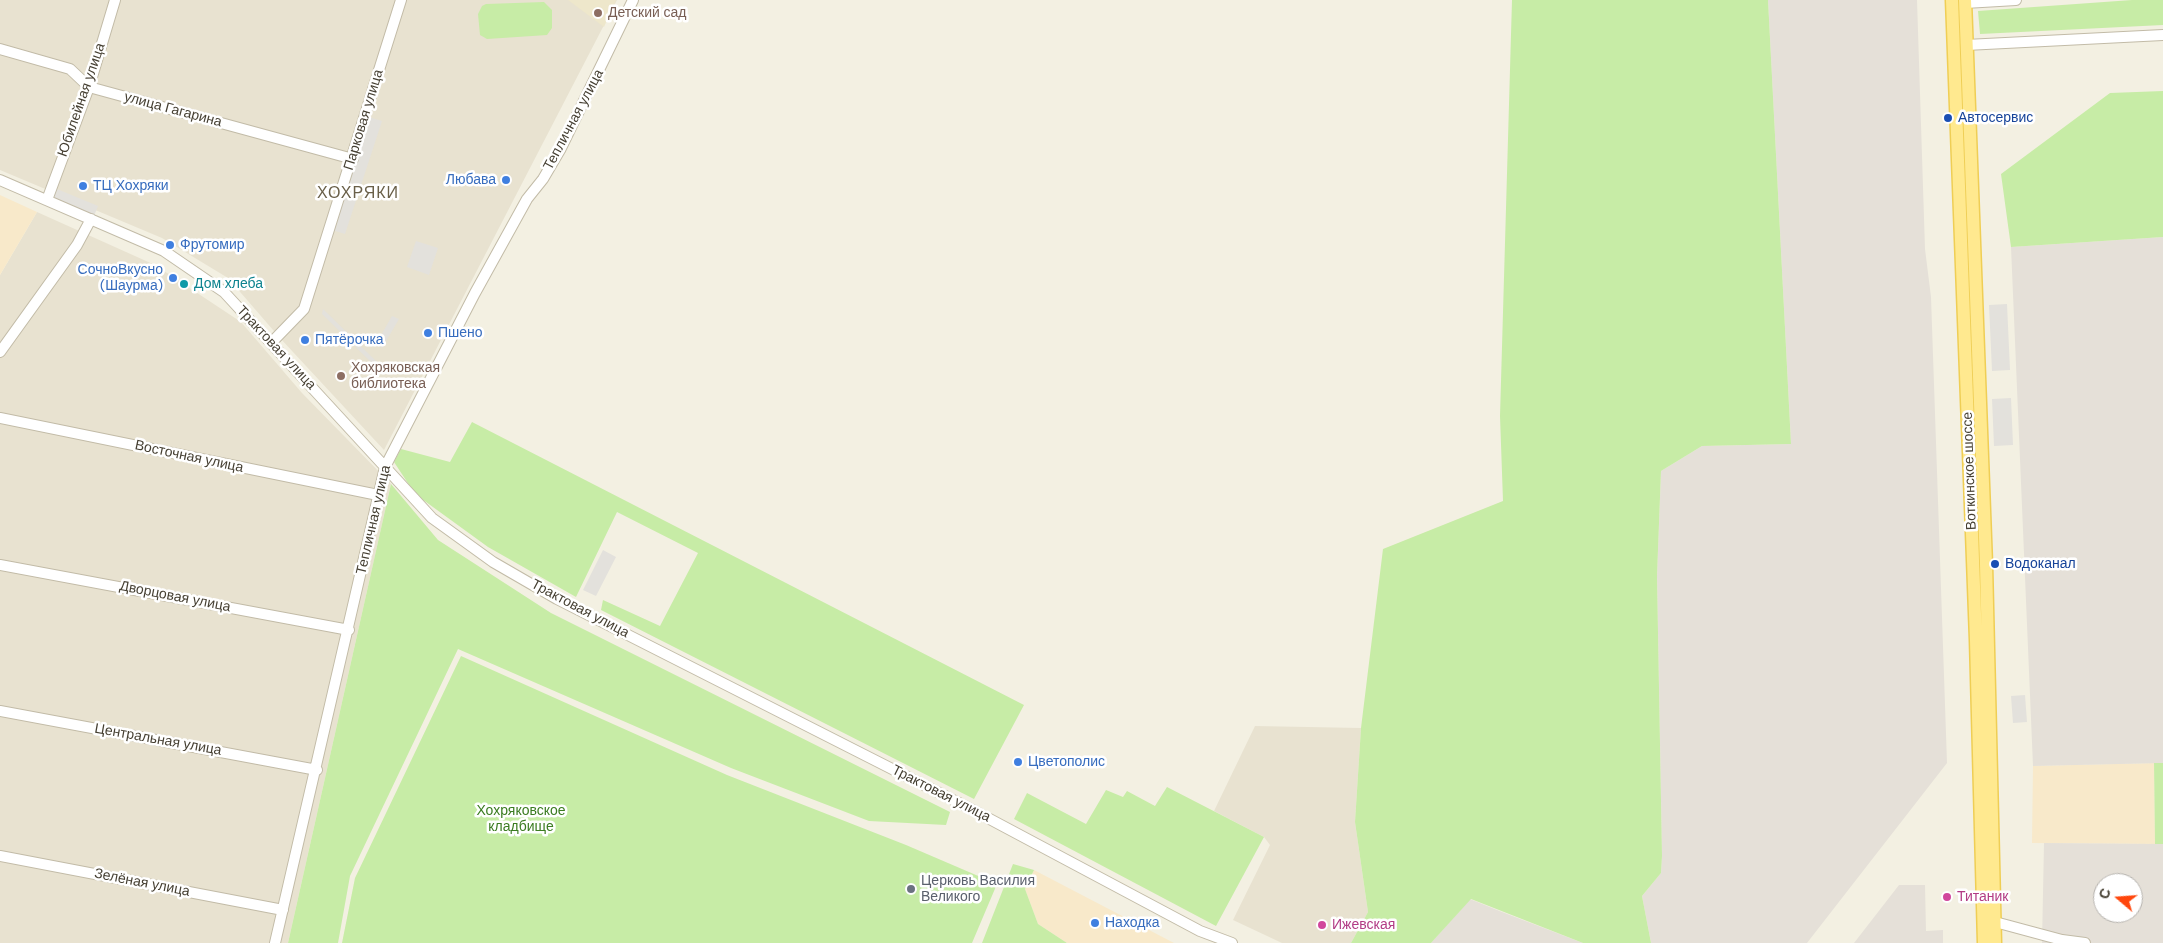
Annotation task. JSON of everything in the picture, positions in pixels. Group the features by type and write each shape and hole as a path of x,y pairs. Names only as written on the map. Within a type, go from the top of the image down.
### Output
{"main road":[{"name":"Воткинское шоссе","path":"1952,0 1976,640 1984,943"},
{"name":"Воткинское шоссе","path":"1965,1 1986,564 1995,943"}],"street":[{"name":"Юбилейная улица","path":"47,200 89,87 115,0"},
{"name":"Парковая улица","path":"272,342 304,309 353,159 401,0"},
{"name":"Тепличная улица","path":"275,943 317,770 385,467 526,199 543,179 560,150 633,0"},
{"path":"1965,1 2016,0"},
{"path":"1966,44 2163,35"},
{"name":"улица Гагарина","path":"0,49 70,69 89,87 353,159"},
{"name":"Трактовая улица","path":"0,180 164,252 219,288 272,342 432,518 493,562 549,594 969,808 1200,931 1232,943"},
{"path":"0,352 73,251 91,219"},
{"name":"Восточная улица","path":"0,418 378,495"},
{"name":"Дворцовая улица","path":"0,565 349,630"},
{"name":"Центральная улица","path":"0,711 317,770"},
{"name":"Зелёная улица","path":"0,856 283,910"},
{"path":"1995,922 2062,940 2085,943"}],"shaded area":[{"path":"0,0 617,0 384,450 280,338 228,278 162,238 0,170"},
{"name":"Детский сад","path":"568,0 616,0 604,27"},
{"path":"1768,0 1917,0 1925,249 1931,297 1947,763 1807,943 1651,943 1642,896 1661,873 1662,856 1657,576 1661,471 1702,446 1791,444"},
{"path":"369,117 382,121 345,234 332,230"},
{"path":"57,189 98,206 94,216 53,198"},
{"path":"0,195 37,212 0,275"},
{"path":"37,212 155,265 241,322 302,393 391,484 288,943 0,943 0,275"},
{"name":"Водоканал","path":"2163,237 2163,763 2033,766 2011,247"},
{"path":"416,241 438,248 429,275 407,267"},
{"path":"2007,304 2010,370 1992,371 1989,305"},
{"path":"323,309 376,361 375,366 322,314"},
{"path":"392,316 399,319 382,348 376,344"},
{"path":"2011,398 2013,445 1994,446 1992,399"},
{"path":"603,550 616,557 596,596 583,590"},
{"path":"2025,695 2027,722 2013,723 2011,696"},
{"path":"1255,726 1361,728 1355,822 1368,912 1351,943 1282,943 1233,920 1270,845 1264,837 1214,811"},
{"path":"2154,763 2155,844 2032,843 2033,766"},
{"path":"2044,843 2163,844 2163,943 2042,943"},
{"path":"1034,870 1174,943 1067,943 1038,924 1025,889"},
{"path":"1899,885 1925,885 1926,931 1943,930 1943,943 1854,943"},
{"path":"1470,899 1502,912 1583,943 1431,943"}],"green space":[{"path":"1512,0 1768,0 1791,444 1702,446 1661,471 1657,576 1662,856 1661,873 1642,896 1651,943 1583,943 1471,899 1431,943 1351,943 1368,912 1355,822 1361,728 1383,549 1503,501 1500,416"},
{"path":"2132,0 2163,0 2163,25 1980,34 1978,11"},
{"path":"544,2 552,10 552,28 547,35 487,39 480,35 478,14 482,6 486,4"},
{"path":"2163,91 2163,237 2011,247 2001,174 2110,93"},
{"path":"472,422 1024,705 974,799 601,610 603,600 660,626 698,553 617,512 576,597 488,547 415,494 394,462 401,449 450,462"},
{"path":"391,484 438,540 551,613 950,812 946,825 869,821 731,768 458,649 350,876 338,943 288,943"},
{"name":"Хохряковское кладбище","path":"461,656 727,775 906,845 997,884 972,943 342,943 355,878"},
{"path":"2154,763 2163,763 2163,844 2155,844"},
{"path":"1167,787 1264,837 1216,926 1014,819 1027,793 1086,824 1106,790 1123,797 1127,791 1155,806"},
{"path":"1013,864 1034,870 1025,889 1038,924 1067,943 982,943"}],"place":[{"name":"Детский сад","path":"598,13"},
{"name":"Автосервис","path":"1948,118"},
{"name":"Любава","path":"506,180"},
{"name":"ТЦ Хохряки","path":"83,186"},
{"name":"Фрутомир","path":"170,245"},
{"name":"СочноВкусно (Шаурма)","path":"173,278"},
{"name":"Дом хлеба","path":"184,284"},
{"name":"Пшено","path":"428,333"},
{"name":"Пятёрочка","path":"305,340"},
{"name":"Хохряковская библиотека","path":"341,376"},
{"name":"Водоканал","path":"1995,564"},
{"name":"Цветополис","path":"1018,762"},
{"name":"Церковь Василия Великого","path":"911,889"},
{"name":"Титаник","path":"1947,897"},
{"name":"Находка","path":"1095,923"},
{"name":"Ижевская","path":"1322,925"}],"district":[{"name":"ХОХРЯКИ","path":"358,194"}]}
